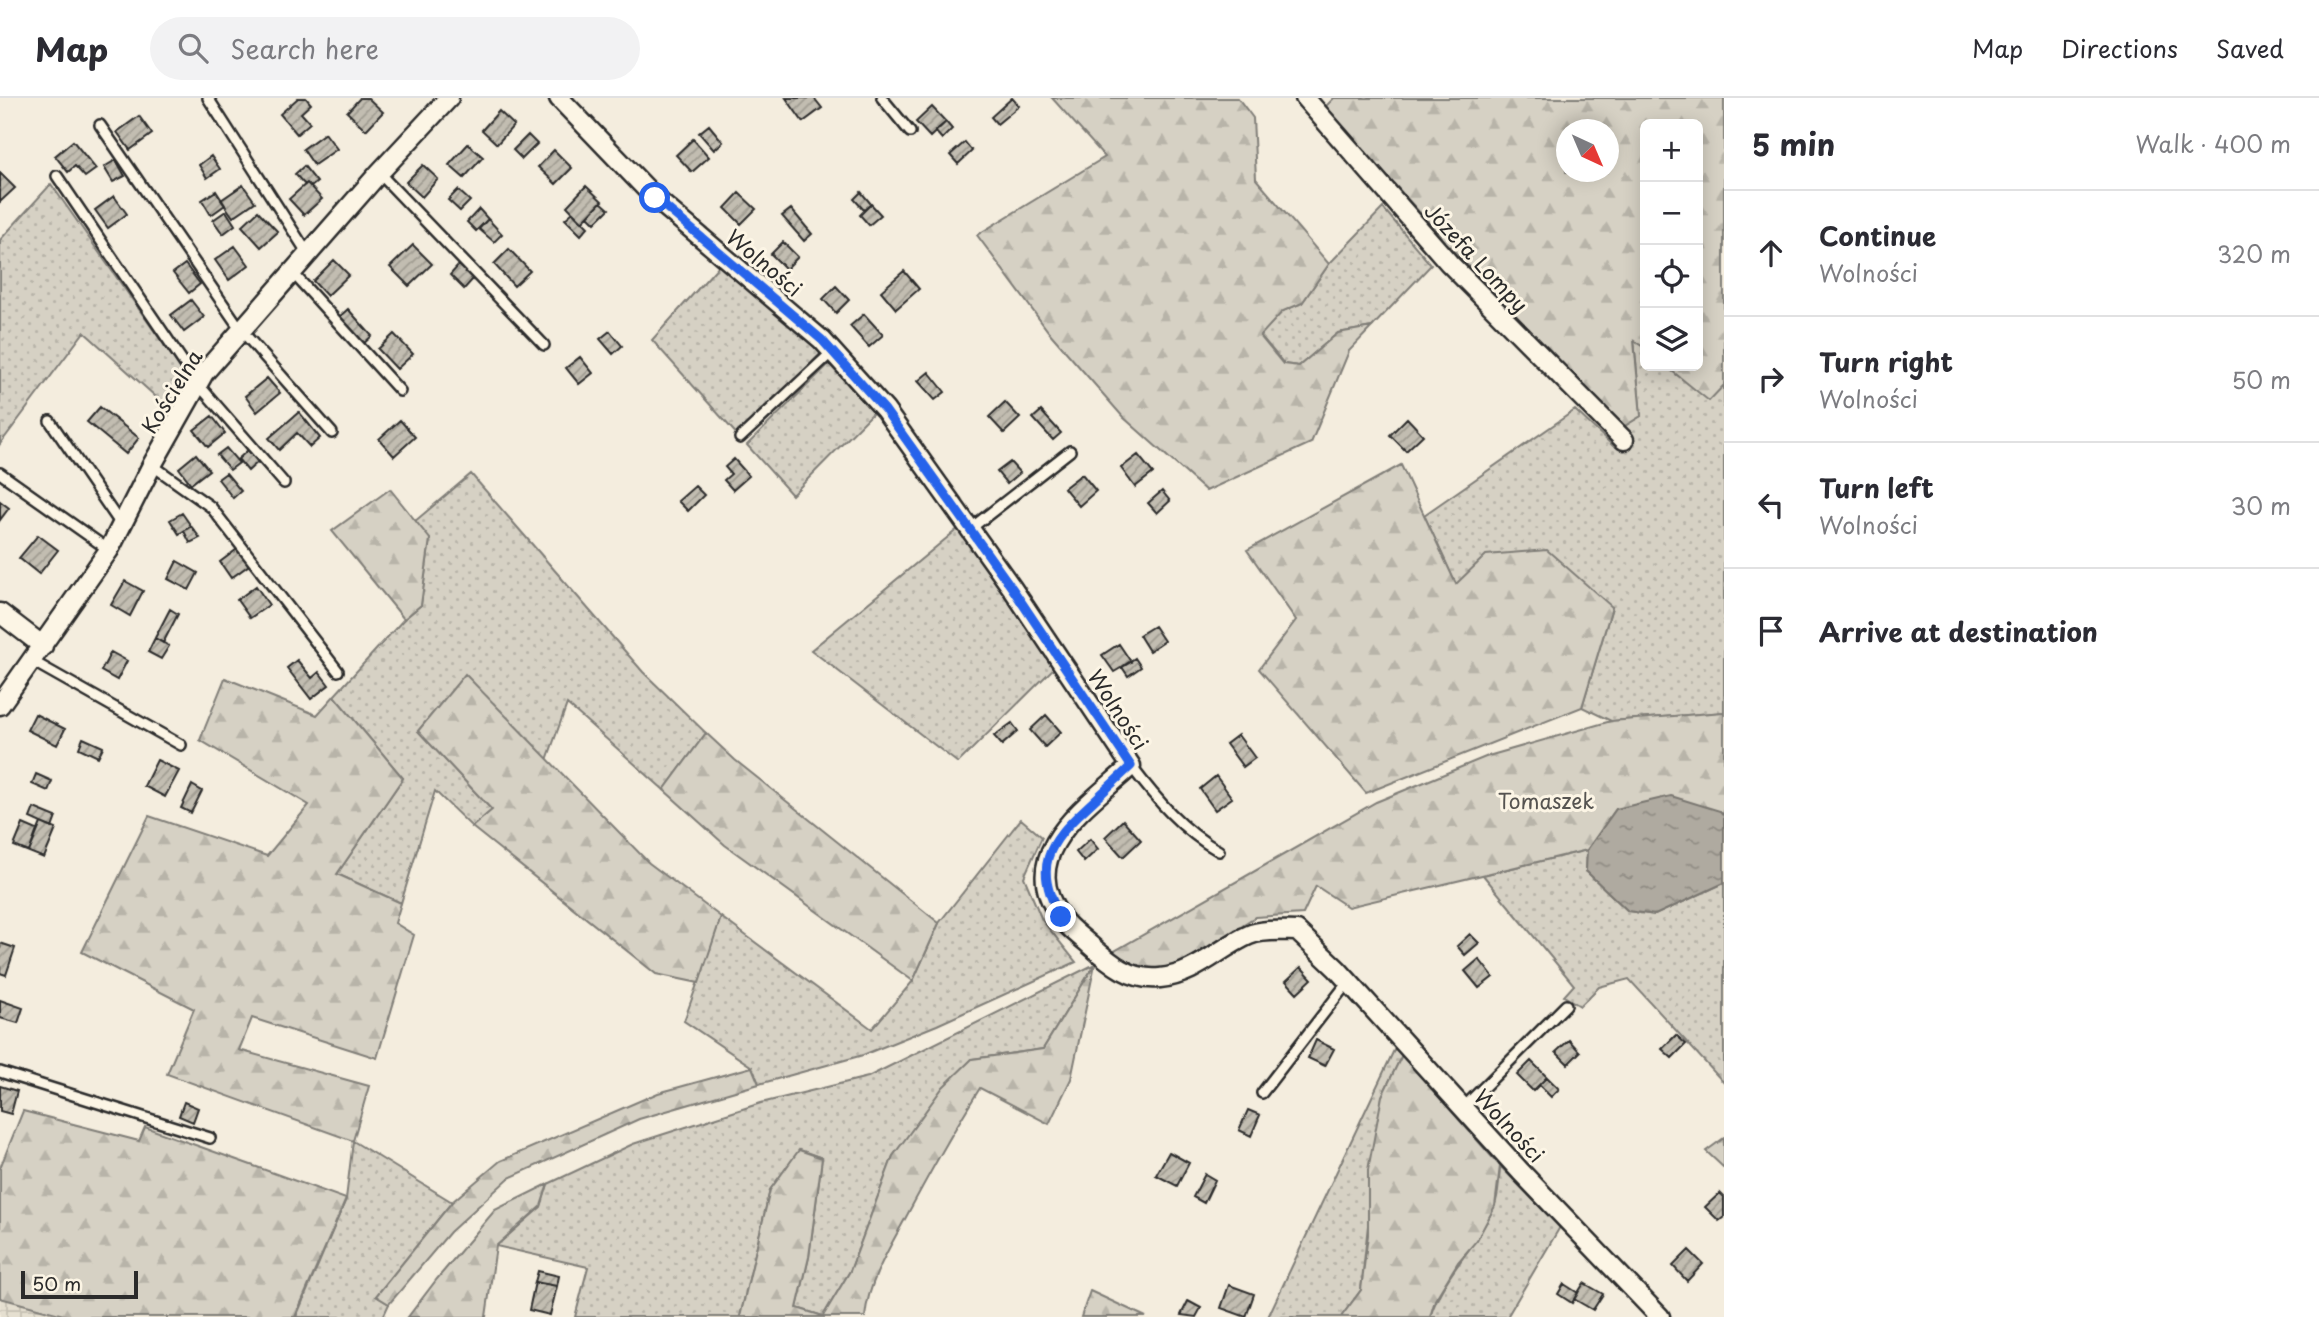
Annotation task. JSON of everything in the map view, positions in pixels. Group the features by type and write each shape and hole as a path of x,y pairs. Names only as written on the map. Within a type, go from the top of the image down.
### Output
{"street":[{"name":"Kościelna","path":"0,705 110,550 152,465 204,373 379,173 449,98"},
{"name":"Wolności","path":"559,98 655,198 822,340 885,410 1012,588 1131,766 1069,824 1050,850 1046,886 1061,917 1109,962 1138,977 1161,978 1186,972 1252,933 1297,931 1348,982 1660,1317"},
{"name":"Józefa Lompy","path":"1304,98 1449,263 1624,440"},
{"path":"0,613 43,646"}],"lane":[{"path":"208,98 308,254"},
{"path":"882,98 910,132"},
{"path":"100,125 241,330 332,433"},
{"path":"379,173 544,345"},
{"path":"57,176 198,384 284,483"},
{"path":"292,272 400,390"},
{"path":"740,438 832,352"},
{"path":"50,421 123,527"},
{"path":"970,529 1070,451"},
{"path":"152,465 211,507 338,671"},
{"path":"0,473 110,550"},
{"path":"32,661 181,746"},
{"path":"1131,766 1175,817 1199,840 1219,851"},
{"path":"1262,1093 1348,982"},
{"path":"1463,1108 1566,1005"},
{"path":"0,1072 210,1138"}],"shaded area":[{"path":"0,1298 71,1317 0,1317"}],"green space":[{"path":"1052,98 1238,98 1253,118 1256,179 1329,264 1302,303 1283,311 1260,336 1283,364 1299,366 1338,333 1372,327 1349,351 1311,443 1206,491 1123,417 1048,331 977,235 1105,157"},
{"path":"1334,98 1724,98 1724,385 1709,401 1672,371 1703,371 1703,119 1640,119 1640,345 1634,341 1641,416 1623,427 1465,263 1325,107"},
{"path":"51,184 188,379 165,405 84,332 0,444 0,240"},
{"path":"1383,208 1431,265 1372,327 1338,333 1299,366 1284,364 1260,335 1283,311 1302,303 1329,264"},
{"path":"722,262 822,352 740,438 652,340"},
{"path":"1634,339 1640,344 1640,371 1672,371 1709,400 1724,385 1724,712 1611,721 1582,707 1612,607 1456,585 1424,515 1575,410 1613,446 1634,443 1623,427 1641,416"},
{"path":"829,364 874,412 792,495 747,445"},
{"path":"1401,465 1456,584 1486,555 1547,550 1612,607 1582,707 1366,793 1259,669 1296,620 1247,550"},
{"path":"471,474 643,672 706,733 664,790 567,704 547,760 465,675 418,731 492,810 472,827 435,791 401,903 337,874 403,778 334,696 404,619 421,605 430,539 414,522"},
{"path":"390,489 430,539 421,605 404,619 332,531"},
{"path":"959,528 1055,667 958,763 811,650"},
{"path":"465,674 649,863 721,917 699,983 656,974 472,827 492,810 418,731"},
{"path":"225,678 317,715 334,696 403,778 337,874 401,903 395,923 414,935 377,1058 252,1018 239,1050 369,1086 353,1141 167,1074 194,1009 82,952 149,816 267,856 309,805 200,740"},
{"name":"Tomaszek","path":"1724,712 1724,816 1720,811 1616,809 1587,850 1348,907 1316,886 1303,914 1255,917 1168,972 1129,965 1113,952 1376,802 1488,756 1611,721"},
{"path":"706,733 735,760 939,923 913,981 725,845 664,790"},
{"path":"1021,819 1042,837 1024,877 1042,920 1076,962 937,1025 863,1055 759,1084 752,1067 684,1021 721,917 872,1029 913,981 939,923"},
{"path":"1587,850 1586,871 1628,911 1655,915 1724,883 1724,1083 1629,979 1599,987 1580,1006 1564,996 1574,985 1483,875"},
{"path":"1095,964 1043,1049 972,1059 893,1156 850,1271 823,1316 797,1308 809,1257 822,1158 800,1150 770,1190 740,1317 575,1317 588,1267 496,1246 541,1207 548,1184 633,1144 761,1103 868,1077"},
{"path":"1095,964 1071,1079 1049,1124 980,1088 886,1254 870,1291 865,1317 740,1317 770,1190 799,1150 822,1158 809,1257 797,1308 823,1316 850,1271 893,1156 943,1087 972,1059 1043,1049"},
{"path":"1395,1048 1402,1055 1382,1096 1361,1290 1341,1317 1268,1317"},
{"path":"1402,1055 1500,1166 1495,1206 1477,1240 1458,1262 1435,1300 1430,1317 1341,1317 1361,1290 1368,1235 1368,1170 1382,1096"},
{"path":"752,1067 759,1084 639,1119 509,1178 450,1232 389,1304 376,1296 452,1202 500,1161 658,1093"},
{"path":"23,1111 139,1141 145,1127 346,1199 295,1317 71,1317 0,1298 0,1168"},
{"path":"1724,1138 1724,1168 1706,1151"},
{"path":"353,1141 452,1202 376,1296 389,1304 383,1317 296,1317 346,1199"},
{"path":"1500,1166 1560,1227 1507,1317 1430,1317 1443,1287 1478,1237 1493,1209 1498,1194"},
{"path":"548,1184 541,1206 496,1246 486,1317 408,1317 495,1210"},
{"path":"1090,1291 1146,1317 1081,1317"}],"water":[{"path":"1671,796 1720,811 1724,816 1724,883 1655,915 1628,911 1586,871 1587,850 1616,809"}],"building":[{"path":"298,98 306,98 311,104 301,113 310,123 297,134 280,114"},
{"path":"360,98 368,98 383,112 366,130 347,112"},
{"path":"786,98 814,98 822,108 803,122"},
{"path":"1012,98 1019,106 997,124 991,117"},
{"path":"932,107 946,122 930,137 916,122"},
{"path":"499,111 514,125 497,144 482,130"},
{"path":"139,116 152,134 130,150 117,132"},
{"path":"946,122 952,129 942,139 935,131"},
{"path":"709,125 723,142 714,150 699,133"},
{"path":"325,133 337,149 314,165 303,149"},
{"path":"528,135 537,144 522,159 513,150"},
{"path":"693,139 709,157 692,172 676,155"},
{"path":"73,141 96,169 85,177 75,166 68,172 55,156"},
{"path":"965,142 972,151 958,164 950,155"},
{"path":"468,144 483,157 464,178 449,165"},
{"path":"554,150 572,168 556,184 538,167"},
{"path":"211,156 220,169 207,178 199,165"},
{"path":"116,160 125,176 113,182 104,167"},
{"path":"423,165 438,179 422,197 406,182"},
{"path":"304,166 317,182 311,187 307,183 305,185 295,174"},
{"path":"0,173 15,188 0,202"},
{"path":"307,183 322,199 304,215 289,199"},
{"path":"243,185 255,202 233,217 221,200"},
{"path":"586,186 602,201 582,222 567,206"},
{"path":"458,190 470,201 460,211 448,200"},
{"path":"216,191 225,205 211,215 202,200"},
{"path":"861,192 871,204 864,210 854,199"},
{"path":"739,193 756,209 741,224 725,208"},
{"path":"114,196 127,214 108,228 95,210"},
{"path":"601,202 609,209 595,223 588,216"},
{"path":"871,204 881,215 869,225 860,215"},
{"path":"479,209 488,219 476,231 467,222"},
{"path":"791,209 812,234 804,241 782,216"},
{"path":"226,211 235,225 223,234 213,220"},
{"path":"258,211 278,232 261,247 242,226"},
{"path":"573,212 588,227 581,235 565,219"},
{"path":"488,219 502,234 494,242 479,229"},
{"path":"783,242 798,257 786,269 771,254"},
{"path":"413,245 432,264 409,286 390,267"},
{"path":"235,246 249,265 229,280 215,260"},
{"path":"509,249 530,271 514,286 494,264"},
{"path":"334,260 349,275 327,296 313,281"},
{"path":"185,264 200,284 189,293 173,273"},
{"path":"459,265 473,279 464,289 450,275"},
{"path":"904,271 919,289 896,309 881,291"},
{"path":"836,286 849,300 836,313 823,299"},
{"path":"191,300 204,317 184,332 171,315"},
{"path":"348,309 372,336 362,345 338,318"},
{"path":"864,314 883,335 869,347 850,326"},
{"path":"610,331 622,346 613,354 600,339"},
{"path":"394,334 413,354 397,369 378,349"},
{"path":"580,357 593,373 579,384 566,368"},
{"path":"929,372 945,392 935,400 918,381"},
{"path":"267,378 280,393 257,412 245,396"},
{"path":"1005,402 1020,418 1004,433 989,417"},
{"path":"100,407 139,438 126,454 87,422"},
{"path":"1041,411 1061,433 1053,440 1033,418"},
{"path":"299,412 320,438 310,447 297,433 279,450 269,438"},
{"path":"212,416 225,433 208,447 194,430"},
{"path":"1407,418 1423,435 1406,451 1390,435"},
{"path":"400,420 415,437 394,456 379,439"},
{"path":"226,448 239,463 230,470 217,455"},
{"path":"249,449 259,461 248,471 238,459"},
{"path":"196,454 209,470 191,484 179,468"},
{"path":"1138,455 1153,473 1135,487 1121,468"},
{"path":"734,459 749,476 733,490 724,480 731,474 725,467"},
{"path":"1010,462 1020,473 1007,484 997,472"},
{"path":"226,473 241,491 233,498 218,479"},
{"path":"1082,474 1096,491 1079,506 1064,488"},
{"path":"695,486 704,495 688,511 678,501"},
{"path":"1162,491 1170,501 1157,513 1148,503"},
{"path":"0,501 9,508 0,520"},
{"path":"182,513 191,526 179,534 170,520"},
{"path":"191,526 200,538 190,543 184,531"},
{"path":"38,535 58,550 39,574 19,558"},
{"path":"240,547 252,563 231,578 220,562"},
{"path":"177,561 198,573 189,590 168,579"},
{"path":"125,581 143,591 130,616 111,605"},
{"path":"256,586 269,605 250,618 237,600"},
{"path":"170,609 178,614 163,643 155,638"},
{"path":"1154,626 1164,641 1149,651 1139,635"},
{"path":"155,638 169,646 161,659 148,652"},
{"path":"1119,644 1131,662 1114,672 1102,655"},
{"path":"111,652 127,661 117,680 101,671"},
{"path":"1135,658 1141,667 1128,676 1122,667"},
{"path":"297,660 312,678 319,672 329,685 311,699 287,668"},
{"path":"35,714 65,729 57,745 27,730"},
{"path":"1046,715 1061,732 1045,747 1030,730"},
{"path":"1012,723 1018,731 1002,745 994,736"},
{"path":"1238,735 1255,758 1243,767 1226,744"},
{"path":"83,738 103,747 98,757 79,748"},
{"path":"157,760 179,771 165,797 144,786"},
{"path":"36,774 52,781 48,791 32,784"},
{"path":"1216,776 1232,798 1215,810 1200,789"},
{"path":"192,785 202,791 191,813 181,808"},
{"path":"34,808 56,817 52,828 30,818"},
{"path":"1123,820 1141,840 1123,857 1105,837"},
{"path":"41,823 56,829 44,858 29,852"},
{"path":"23,824 37,830 29,852 14,846"},
{"path":"1090,839 1098,849 1084,862 1076,852"},
{"path":"1470,934 1479,943 1465,955 1457,946"},
{"path":"0,943 15,948 6,975 0,973"},
{"path":"1479,959 1493,977 1479,988 1465,971"},
{"path":"1301,967 1312,979 1297,993 1286,981"},
{"path":"0,1000 23,1008 18,1023 0,1018"},
{"path":"1676,1035 1686,1044 1672,1058 1662,1049"},
{"path":"1316,1040 1334,1049 1325,1066 1308,1058"},
{"path":"1569,1040 1580,1052 1568,1064 1556,1052"},
{"path":"1531,1061 1547,1077 1533,1091 1517,1075"},
{"path":"1547,1077 1559,1089 1551,1097 1539,1085"},
{"path":"0,1086 17,1091 11,1114 0,1111"},
{"path":"184,1102 198,1108 193,1122 179,1116"},
{"path":"1248,1110 1260,1115 1251,1136 1239,1130"},
{"path":"1169,1152 1189,1163 1177,1186 1156,1175"},
{"path":"1205,1174 1215,1180 1204,1203 1193,1197"},
{"path":"1720,1193 1724,1197 1724,1217 1719,1221 1705,1207"},
{"path":"1689,1250 1703,1264 1687,1281 1673,1266"},
{"path":"538,1271 559,1276 557,1286 535,1282"},
{"path":"535,1282 557,1286 550,1315 529,1310"},
{"path":"1584,1283 1603,1294 1593,1310 1574,1299"},
{"path":"1564,1284 1578,1293 1572,1303 1558,1294"},
{"path":"1229,1285 1254,1294 1246,1317 1221,1308"},
{"path":"1188,1301 1201,1308 1196,1317 1181,1315"}],"route":[{"path":"655,198 822,340 885,410 1012,588 1131,766 1060,833 1050,850 1046,886 1061,917"}]}
